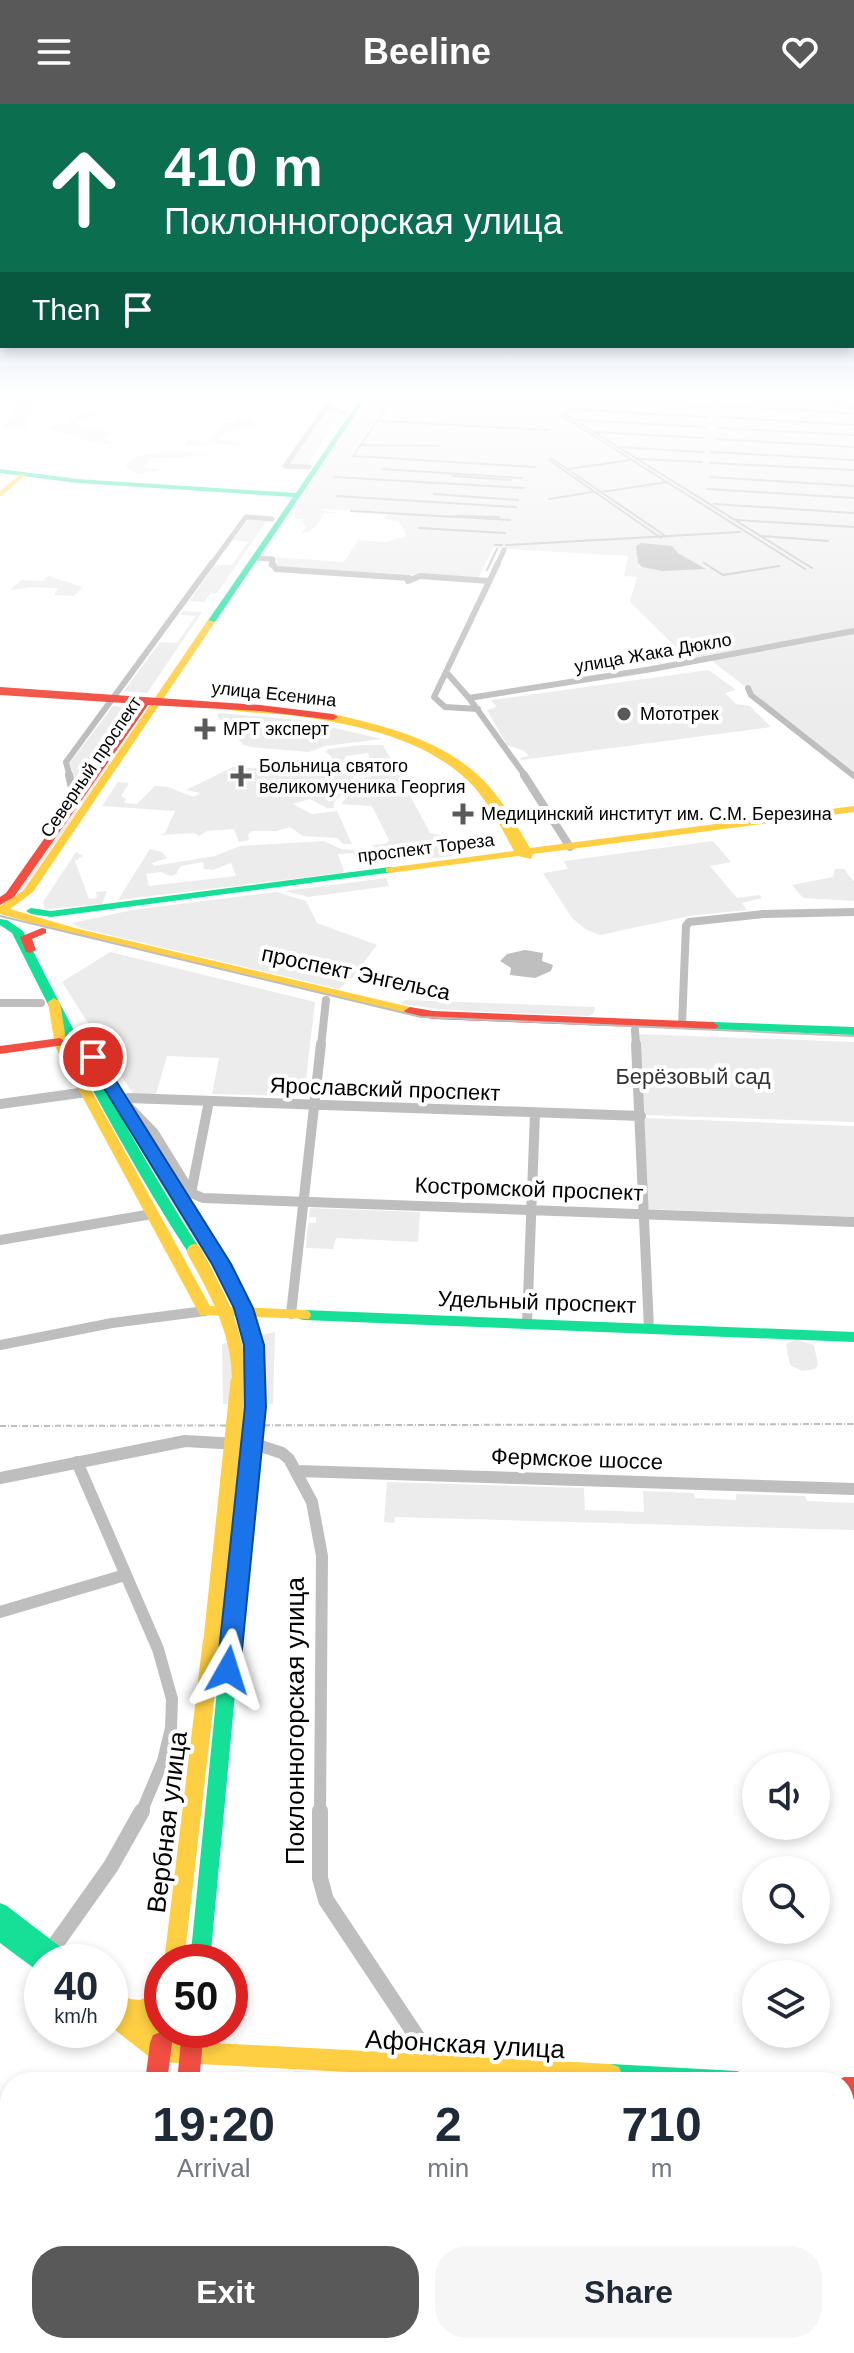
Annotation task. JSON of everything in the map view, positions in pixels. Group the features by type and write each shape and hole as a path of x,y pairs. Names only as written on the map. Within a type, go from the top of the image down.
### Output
{"main road":[{"name":"Северный проспект","path":"1,913 28,892 119,747 287,501"},
{"name":"Северный проспект","path":"197,634 255,558 289,501"},
{"name":"улица Есенина","path":"0,691 308,715 361,726 423,748 462,772 490,803 525,854"},
{"name":"Северный проспект","path":"1,913 10,895 75,801 119,747"},
{"name":"проспект Тореза","path":"1,913 40,921 74,911 854,810"},
{"name":"проспект Тореза","path":"72,923 570,847 854,810"},
{"path":"28,892 26,905 40,921 26,942 58,1002 124,1098"},
{"path":"1,913 17,931 48,1003 60,1042 152,1214 212,1311"},
{"name":"проспект Энгельса","path":"40,921 72,923 308,991 326,1000 439,1022 854,1038"},
{"name":"проспект Энгельса","path":"40,921 308,991 440,1015 854,1031"},
{"name":"Вербная улица","path":"48,1003 65,1028 151,1187 194,1251 227,1311 239,1367 238,1407 176,1944"},
{"path":"0,1050 60,1042"},
{"name":"Вербная улица","path":"124,1098 243,1308 256,1364 255,1407 202,1944"},
{"name":"Удельный проспект","path":"212,1311 854,1337"},
{"path":"0,1913 32,1944"},
{"path":"0,1930 24,1944"},
{"path":"128,2011 144,2024"},
{"path":"157,2072 161,2048"},
{"name":"Афонская улица","path":"184,2048 191,2051 537,2072"},
{"path":"189,2072 191,2048"}],"street":[{"path":"75,801 66,762 246,517 272,519"},
{"path":"478,709 445,707 434,697 504,550"},
{"path":"255,558 273,559 271,566 276,569 408,579 489,581"},
{"name":"улица Жака Дюкло","path":"469,698 636,672 854,631"},
{"path":"447,673 478,709 570,847"},
{"path":"748,688 751,695 854,776"},
{"path":"682,1025 686,926 689,922 764,914 854,912"},
{"path":"291,1314 326,1000"},
{"path":"0,1003 48,1003"},
{"path":"635,1030 649,1329"},
{"path":"0,1104 87,1092"},
{"path":"124,1098 154,1133 191,1193"},
{"name":"Ярославский проспект","path":"124,1098 640,1116"},
{"path":"191,1193 209,1101"},
{"path":"527,1324 535,1113"},
{"name":"Костромской проспект","path":"191,1193 203,1198 854,1222"},
{"path":"0,1240 152,1214"},
{"path":"0,1345 112,1323 212,1311"},
{"path":"0,1478 185,1441 222,1441 272,1449 282,1453 298,1471"},
{"path":"55,1944 104,1875 155,1784 169,1744 172,1701 162,1661 77,1462"},
{"name":"Фермское шоссе","path":"298,1471 854,1489"},
{"name":"Поклонногорская улица","path":"298,1471 312,1502 324,1586 320,1878 326,1900 440,2072"},
{"path":"0,1612 125,1575"}],"green space":[{"path":"301,501 854,501 854,772 707,657 689,660 630,602 637,577 624,576 628,556 493,548 478,578 273,567 278,561 271,557 344,562 358,540 385,542 407,536 398,521 384,519 387,513 318,509 336,513 324,513 313,529 302,533 306,527 302,522 306,518 297,519 293,515"},
{"path":"248,520 267,521 217,593 211,593 204,602 189,601 215,565 232,565 248,542 233,540"},
{"path":"48,576 83,587 74,596 54,595 58,588 10,590 21,580 43,581"},
{"path":"183,611 202,612 147,693 124,691 160,642 177,643 196,616 180,615"},
{"name":"Мототрек","path":"709,670 736,690 725,693 736,704 750,706 771,727 521,760 529,756 507,745 487,710 497,707 491,700"},
{"path":"113,706 137,708 77,789 70,763"},
{"path":"219,713 300,720 382,739 325,746 309,752 251,747 244,745 217,716"},
{"path":"383,745 394,765 382,768 371,764 368,753 346,756 343,761 355,781 334,802 334,808 327,808 310,799 293,804 312,814 337,811 352,844 343,844 337,838 303,836 290,827 276,831 252,831 248,835 249,840 239,842 234,829 207,831 199,836 195,833 160,835 165,833 175,811 102,806 118,782 129,783 121,796 126,799 124,803 137,804 155,786 168,787 193,797 201,793 186,790 233,767 325,771 332,757 326,752 328,749"},
{"path":"117,752 24,890 19,890 113,753"},
{"path":"396,769 430,833 440,835 453,856 428,859 417,844 401,846 401,856 377,855 372,845 385,844 389,840 372,806 341,804 364,778"},
{"path":"324,841 341,849 364,851 366,860 356,860 354,853 338,854 342,873 118,900 150,849 162,852 167,858 152,863 154,866 215,856 240,846","holes":["203,862 204,869 213,870 231,863 236,876 149,886 146,874 160,872 171,876 181,866"]},
{"path":"713,841 731,862 710,866 737,898 759,895 762,898 742,903 747,910 689,916 600,935 585,929 572,918 543,873 568,869 564,861"},
{"path":"76,852 83,856 75,861 89,899 97,898 96,892 107,891 102,904 45,909 43,902"},
{"path":"835,869 844,869 854,882 854,901 803,898 792,885 833,877"},
{"path":"386,878 389,886 308,897 285,891"},
{"path":"277,892 306,901 317,923 377,945 352,978 339,989 80,928 72,923 132,910"},
{"path":"110,952 315,1002 304,1096 212,1094 219,1058 167,1056 155,1097 135,1097 62,982"},
{"path":"405,1000 595,1007 594,1013 589,1016 445,1010 401,1004"},
{"name":"Берёзовый сад","path":"637,1034 854,1042 854,1122 644,1115"},
{"name":"Берёзовый сад","path":"644,1118 854,1126 854,1217 645,1209"},
{"path":"310,1208 420,1212 418,1242 336,1238 333,1249 306,1248 308,1223 316,1223 316,1217 309,1217"},
{"path":"275,1332 273,1404 223,1404 222,1344"},
{"path":"796,1339 814,1345 818,1365 815,1369 802,1371 790,1365 786,1344"},
{"path":"387,1482 584,1488 585,1510 644,1512 643,1491 694,1493 695,1498 736,1500 736,1494 805,1496 807,1501 854,1503 854,1530 395,1517 394,1523 384,1522"}],"shaded area":[{"path":"641,543 672,546 678,553 706,569 662,571 642,567 638,563 636,546"},
{"path":"525,950 543,953 542,961 553,965 551,971 535,978 510,975 511,968 500,961 507,954"}],"waterway":[{"path":"417,501 516,507"},
{"path":"608,501 659,537"},
{"path":"614,501 666,536"},
{"path":"697,501 805,569"},
{"path":"704,501 812,568"},
{"path":"714,504 854,513"},
{"path":"351,511 510,520"},
{"path":"456,516 499,517"},
{"path":"736,520 854,527"},
{"path":"419,528 505,533"},
{"path":"666,536 740,532"},
{"path":"659,537 666,536"},
{"path":"761,536 828,541"},
{"path":"506,545 659,537"},
{"path":"495,545 502,545"},
{"path":"487,570 497,549"},
{"path":"704,563 723,575 779,566"}],"tram line":[{"path":"0,916 421,1017 854,1036"}],"railway":[{"path":"0,1426 854,1424"}],"traffic: fast":[{"path":"211,622 293,501"},
{"path":"31,911 51,914 390,870"},
{"path":"3,922 17,931 122,1134 194,1251"},
{"path":"713,1026 854,1031"},
{"path":"209,1245 243,1308 256,1364 255,1407 231,1640"},
{"path":"304,1315 854,1337"},
{"path":"202,1944 231,1640"},
{"path":"0,1913 40,1944"},
{"path":"0,1930 24,1948"}],"traffic: slow":[{"path":"0,911 28,892 211,622"},
{"path":"226,707 321,717 418,744 446,759 478,786 521,854 527,857 528,853 507,818 468,771 414,740 333,717"},
{"path":"390,870 854,809"},
{"path":"0,910 72,931 410,1011"},
{"path":"54,1002 61,1046 205,1311 304,1315"},
{"path":"194,1251 227,1311 239,1367 238,1407 212,1640"},
{"path":"176,1944 212,1640"},
{"path":"128,2009 144,2010"},
{"path":"128,2011 162,2037 187,2049"},
{"path":"128,2027 160,2051 555,2072"}],"traffic: jam":[{"path":"0,690 260,708 333,717"},
{"path":"0,692 226,707"},
{"path":"0,902 10,895 145,702"},
{"path":"30,950 26,937 42,931"},
{"path":"410,1011 433,1015 713,1026"},
{"path":"79,1034 209,1245"},
{"path":"0,1050 60,1042"},
{"path":"157,2072 160,2048"},
{"path":"189,2072 191,2048"}],"place":[{"name":"Мототрек","path":"624,714"},
{"name":"МРТ эксперт","path":"205,729"},
{"name":"Больница святого великомученика Георгия","path":"241,776"},
{"name":"Медицинский институт им. С.М. Березина","path":"463,814"}],"route":[{"path":"93,1057 222,1264 236,1290 254,1345 255,1407 228,1670"}]}
